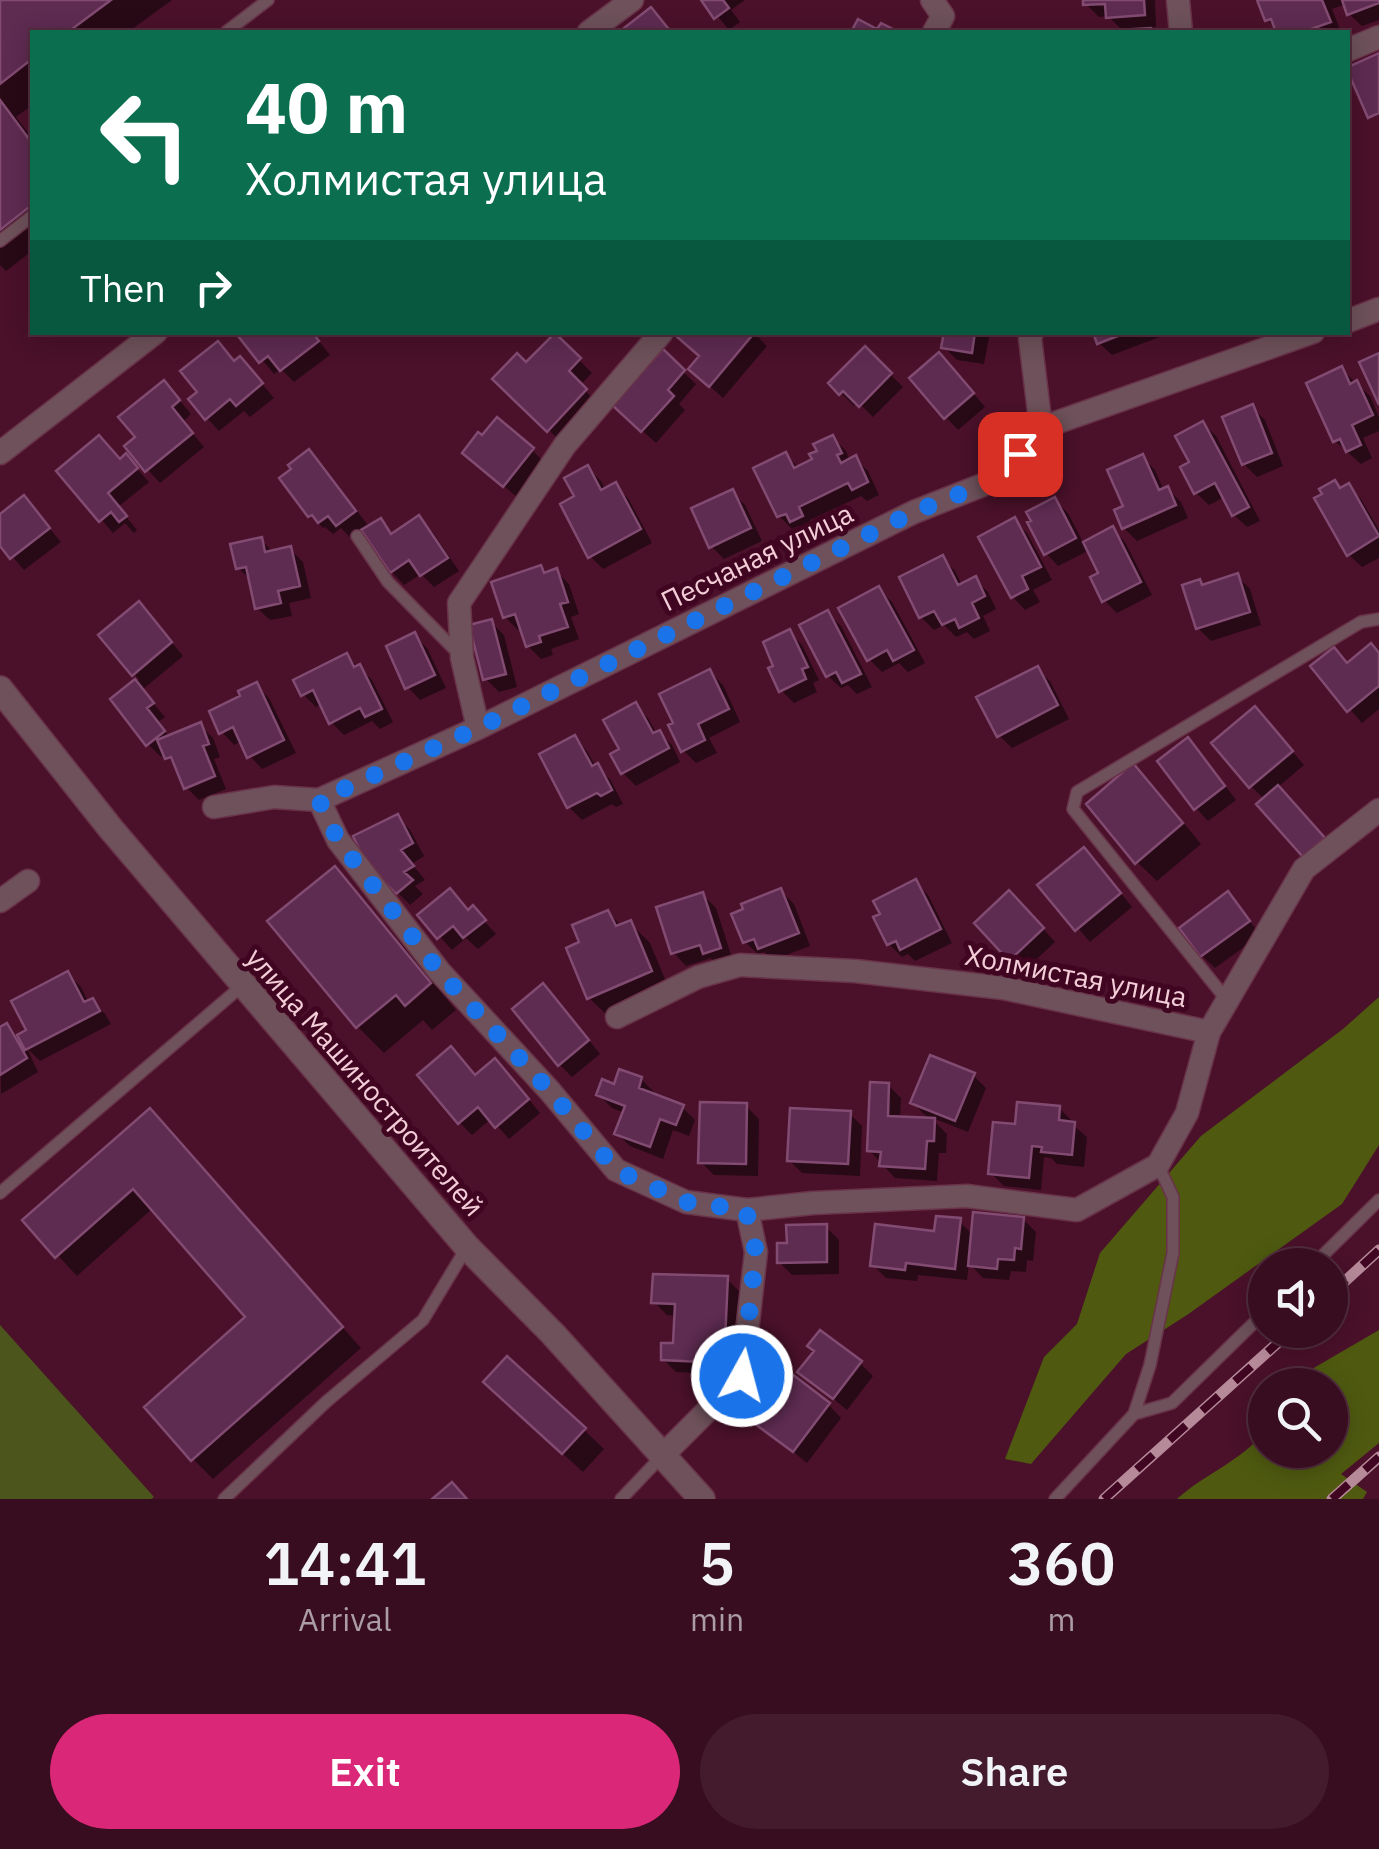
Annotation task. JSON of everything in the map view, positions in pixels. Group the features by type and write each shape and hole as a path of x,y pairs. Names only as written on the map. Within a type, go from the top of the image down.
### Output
{"street":[{"path":"592,30 632,0"},
{"path":"932,0 943,16 935,30"},
{"path":"1178,0 1181,30"},
{"path":"1350,49 1379,37"},
{"path":"1350,319 1379,310"},
{"path":"0,453 152,335"},
{"path":"478,728 462,658 459,603 565,445 659,335"},
{"path":"1031,335 1042,428"},
{"name":"Песчаная улица","path":"214,806 274,797 319,800 478,728 914,512 998,479 1042,428 1306,335"},
{"name":"улица Машиностроителей","path":"0,689 111,828 467,1247 553,1334 702,1499"},
{"path":"319,800 338,840 439,971 549,1090 616,1170 686,1202 746,1210 967,1196 1077,1210 1158,1164"},
{"path":"1208,1032 1304,870 1379,810"},
{"path":"0,901 28,880"},
{"name":"Холмистая улица","path":"617,1018 698,977 740,965 1003,988 1208,1032 1187,1113 1158,1164"},
{"path":"663,1455 742,1376 756,1252 746,1210"}],"lane":[{"path":"229,30 268,0"},
{"path":"0,241 30,218"},
{"path":"357,536 388,582 462,658"},
{"path":"1226,1000 1073,808 1077,792 1362,622 1379,618"},
{"path":"0,1193 243,985"},
{"path":"1055,1499 1134,1414 1150,1365 1172,1253 1174,1196 1158,1164"},
{"path":"1330,1248 1379,1200"},
{"path":"224,1499 326,1402 423,1320 467,1247"},
{"path":"1134,1414 1172,1403 1248,1329"},
{"path":"620,1499 663,1455"}],"green space":[{"path":"1379,997 1379,1145 1342,1204 1281,1248 1248,1248 1248,1271 1126,1354 1031,1464 1005,1459 1044,1357 1077,1324 1100,1253 1201,1136 1343,1029"},
{"path":"0,1325 154,1497 0,1499"},
{"path":"1379,1330 1379,1443 1341,1474 1367,1492 1363,1499 1177,1499 1248,1449 1248,1468 1348,1468 1348,1368 1314,1368"}],"building":[{"path":"0,0 111,0 71,30 30,30 30,61 0,84"},
{"path":"701,0 723,0 729,8 714,19"},
{"path":"1083,0 1144,0 1145,15 1106,18 1105,4 1083,5"},
{"path":"1257,0 1322,0 1331,22 1309,30 1275,30 1271,19 1265,21"},
{"path":"1342,0 1379,0 1379,3 1347,15"},
{"path":"651,7 669,30 622,30"},
{"path":"858,19 877,29 881,23 895,30 852,30"},
{"path":"1379,53 1379,113 1368,118 1350,77 1350,66"},
{"path":"0,100 30,140 30,207 0,230"},
{"path":"237,335 314,335 319,341 280,371 268,356 259,363"},
{"path":"553,335 581,358 569,371 587,389 547,432 492,379 517,353 526,362"},
{"path":"675,335 752,335 709,387 688,369 699,356"},
{"path":"943,335 975,335 972,353 941,348"},
{"path":"1094,335 1120,335 1097,344"},
{"path":"218,341 234,361 240,356 263,383 236,406 230,399 205,420 188,399 197,392 180,371"},
{"path":"865,346 892,373 859,407 828,383"},
{"path":"663,349 685,370 668,390 674,396 641,432 612,405"},
{"path":"939,352 974,393 944,419 909,378"},
{"path":"1379,353 1379,405 1359,362"},
{"path":"1342,366 1350,384 1357,380 1373,415 1352,425 1361,445 1346,452 1340,439 1333,442 1306,383"},
{"path":"164,380 180,400 172,407 193,433 145,472 124,446 135,437 118,417"},
{"path":"1253,404 1272,453 1242,465 1222,417"},
{"path":"497,417 534,448 503,487 462,453 478,432 482,435"},
{"path":"1203,421 1249,507 1232,516 1215,483 1194,494 1180,467 1189,462 1175,436"},
{"path":"99,435 120,459 126,453 138,468 108,493 127,516 119,522 111,512 99,522 56,471"},
{"path":"833,435 842,453 837,455 841,463 856,455 868,482 852,490 848,483 799,507 803,516 790,522 786,514 777,517 753,468 786,452 794,468 812,459 809,454 817,451 813,444"},
{"path":"309,449 356,511 336,526 328,516 318,523 312,515 308,517 279,478 291,469 288,465"},
{"path":"1143,454 1159,490 1168,486 1176,505 1122,529 1114,510 1123,506 1107,470"},
{"path":"588,465 601,490 616,482 641,529 588,558 560,504 574,496 564,478"},
{"path":"1335,480 1340,488 1349,483 1379,536 1347,556 1314,498 1322,494 1319,489"},
{"path":"733,489 751,528 709,548 691,508"},
{"path":"24,495 50,528 10,559 0,546 0,514"},
{"path":"1055,497 1076,538 1044,555 1026,512"},
{"path":"419,515 448,558 420,576 409,560 390,573 361,530 381,518 391,534"},
{"path":"1015,517 1041,567 1022,576 1028,589 1011,598 978,537"},
{"path":"1113,526 1141,582 1102,602 1090,577 1098,573 1083,542"},
{"path":"262,537 265,552 291,546 300,586 278,591 281,603 255,609 246,567 236,569 230,544"},
{"path":"943,555 958,585 976,576 985,596 972,603 979,618 959,628 955,619 942,625 934,611 919,618 899,577"},
{"path":"541,565 544,573 557,568 568,602 560,604 568,627 539,636 541,642 526,647 515,614 503,618 491,582"},
{"path":"1238,573 1250,612 1196,629 1182,585 1200,579 1202,585"},
{"path":"879,586 914,650 893,661 887,650 867,661 838,608"},
{"path":"139,601 172,642 132,676 98,635"},
{"path":"828,610 861,674 842,683 836,672 826,677 799,625"},
{"path":"492,619 506,674 483,680 469,625"},
{"path":"790,629 808,667 802,669 806,679 779,692 768,668 773,666 763,642"},
{"path":"415,632 435,675 405,689 386,646"},
{"path":"1371,643 1379,653 1379,686 1347,712 1310,666 1334,647 1347,663"},
{"path":"347,653 354,667 360,664 382,709 365,717 360,708 329,724 313,690 301,696 293,680"},
{"path":"1038,666 1058,705 997,737 976,697"},
{"path":"710,669 729,709 698,724 705,740 681,752 659,694"},
{"path":"135,679 154,703 147,708 165,731 146,746 110,699"},
{"path":"257,682 284,740 247,758 233,727 219,734 209,711 240,696 238,691"},
{"path":"636,702 653,733 660,730 669,748 621,774 610,754 619,749 603,720"},
{"path":"1255,706 1293,751 1249,788 1211,743"},
{"path":"201,722 209,744 203,746 215,776 184,789 171,757 165,759 157,740"},
{"path":"575,735 592,766 598,763 612,790 567,808 539,754"},
{"path":"1188,737 1225,786 1194,810 1157,761"},
{"path":"1133,763 1183,823 1135,864 1086,804"},
{"path":"1278,785 1325,838 1303,857 1256,804"},
{"path":"398,814 413,843 401,850 414,866 404,872 413,880 396,894 366,864 353,836"},
{"path":"1084,847 1121,893 1075,931 1037,885"},
{"path":"335,866 431,983 405,1006 396,995 356,1028 267,921"},
{"path":"916,879 941,929 900,950 896,941 887,945 873,917 880,914 873,901"},
{"path":"450,888 468,910 473,905 486,920 463,938 453,926 437,939 417,915"},
{"path":"781,888 799,933 758,949 754,939 743,943 731,914 743,909 741,904"},
{"path":"1009,890 1044,928 1009,961 974,923"},
{"path":"1228,891 1250,921 1200,957 1179,928"},
{"path":"703,892 721,948 703,954 700,945 671,954 656,907"},
{"path":"608,910 616,926 631,920 652,971 587,999 566,948 579,942 572,925"},
{"path":"68,971 84,1002 93,998 100,1011 25,1050 17,1035 26,1030 11,1001"},
{"path":"543,983 589,1040 558,1066 512,1009"},
{"path":"7,1023 27,1058 0,1075 0,1027"},
{"path":"451,1046 475,1075 495,1058 529,1099 495,1128 478,1107 458,1124 417,1075"},
{"path":"930,1055 975,1073 955,1121 910,1103"},
{"path":"619,1069 642,1077 639,1088 684,1105 676,1125 660,1119 650,1147 614,1134 625,1106 596,1095 602,1079 614,1084"},
{"path":"870,1082 889,1083 888,1116 935,1118 934,1141 927,1141 925,1169 879,1166 881,1152 867,1151"},
{"path":"700,1102 747,1103 746,1164 698,1163"},
{"path":"1017,1102 1060,1106 1059,1120 1075,1122 1072,1155 1041,1152 1042,1147 1032,1146 1029,1178 988,1174 993,1122 1015,1124"},
{"path":"150,1108 343,1327 191,1461 144,1407 245,1317 133,1189 55,1258 22,1220"},
{"path":"790,1108 851,1111 848,1164 787,1161"},
{"path":"973,1212 1024,1217 1021,1249 1015,1248 1014,1260 998,1259 997,1269 968,1266"},
{"path":"936,1216 961,1218 955,1269 906,1263 905,1270 870,1266 875,1224 934,1231"},
{"path":"827,1224 827,1262 777,1263 777,1243 787,1243 786,1225"},
{"path":"653,1274 728,1276 724,1363 661,1360 661,1343 673,1343 675,1304 651,1303"},
{"path":"820,1330 862,1361 833,1399 797,1372 814,1351 807,1346"},
{"path":"507,1356 586,1428 562,1454 483,1382"},
{"path":"792,1374 830,1403 793,1452 755,1424"},
{"path":"452,1482 467,1499 432,1499"}],"railway":[{"path":"1348,1278 1379,1250"},
{"path":"1104,1499 1272,1348"},
{"path":"1332,1499 1379,1457"}],"route":[{"path":"742,1376 756,1252 746,1210 686,1202 616,1170 549,1090 439,971 338,840 319,800 478,728 914,512 998,479 1020,454"}]}
